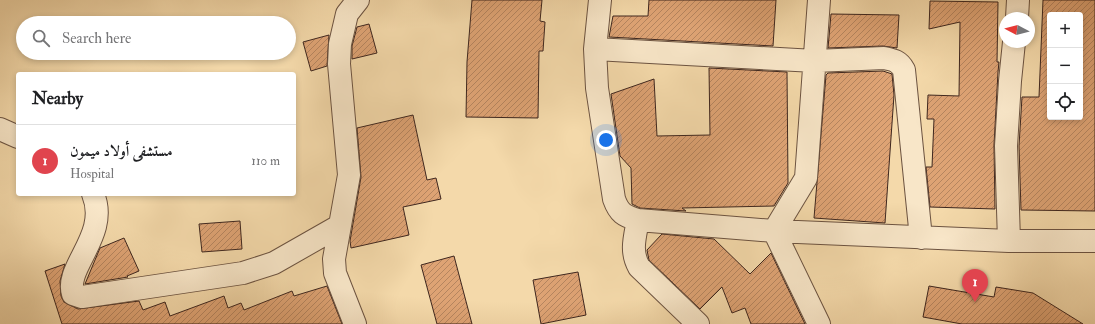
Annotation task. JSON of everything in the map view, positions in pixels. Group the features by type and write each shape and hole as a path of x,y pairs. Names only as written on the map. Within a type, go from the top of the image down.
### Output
{"street":[{"path":"355,324 335,273 334,259 349,175 339,64 340,44 347,14 358,0"},
{"path":"600,0 595,49 597,88 614,199 618,210 625,216 638,220 774,231 1009,241 1095,241"},
{"path":"774,231 806,178 818,0"},
{"path":"1017,12 1018,0"},
{"path":"1009,241 1006,146 1013,48"},
{"path":"595,49 815,61 884,58 894,60 900,64 904,70 921,238"},
{"path":"0,129 16,136"},
{"path":"94,196 96,201 97,220 94,234 72,282 73,294 82,297 243,273 274,263 339,226"},
{"path":"638,220 633,250 634,258 639,267 698,324"},
{"path":"774,231 819,324"}],"building":[{"path":"472,0 542,0 540,21 545,22 543,51 539,51 538,118 466,117 467,62"},
{"path":"649,0 776,0 773,46 609,37 613,16 648,16"},
{"path":"1043,0 1095,0 1095,211 1021,210 1019,146 1022,97 1039,97"},
{"path":"930,1 998,2 997,62 999,62 994,145 995,209 930,207 926,167 932,167 934,119 927,119 928,95 959,96 960,22 929,29"},
{"path":"831,14 899,15 897,48 883,46 828,48"},
{"path":"369,24 377,53 352,59 352,46 357,27"},
{"path":"329,35 327,66 311,71 303,42"},
{"path":"709,68 787,72 788,183 774,206 682,208 686,211 640,208 632,204 631,168 620,156 611,94 654,79 657,136 710,135"},
{"path":"883,71 892,74 894,95 885,223 814,218 826,75 828,73"},
{"path":"413,115 427,180 436,178 441,199 403,207 409,235 351,248 350,241 361,177 357,128"},
{"path":"240,221 242,249 202,252 199,224"},
{"path":"662,234 714,239 750,274 771,253 805,324 751,324 745,308 732,313 722,287 700,309 649,260 647,250"},
{"path":"124,238 139,271 127,276 128,277 85,284 100,248"},
{"path":"454,256 472,324 437,324 421,265"},
{"path":"65,264 60,281 61,296 64,302 78,309 139,301 143,310 165,302 170,316 224,296 228,308 241,303 244,310 292,291 294,296 327,286 342,324 62,324 45,271"},
{"path":"578,272 586,315 541,324 533,280"},
{"path":"929,286 994,297 996,287 1033,293 1083,324 962,324 923,317"}],"place":[{"name":"مستشفى أولاد ميمون","path":"975,302"}]}
